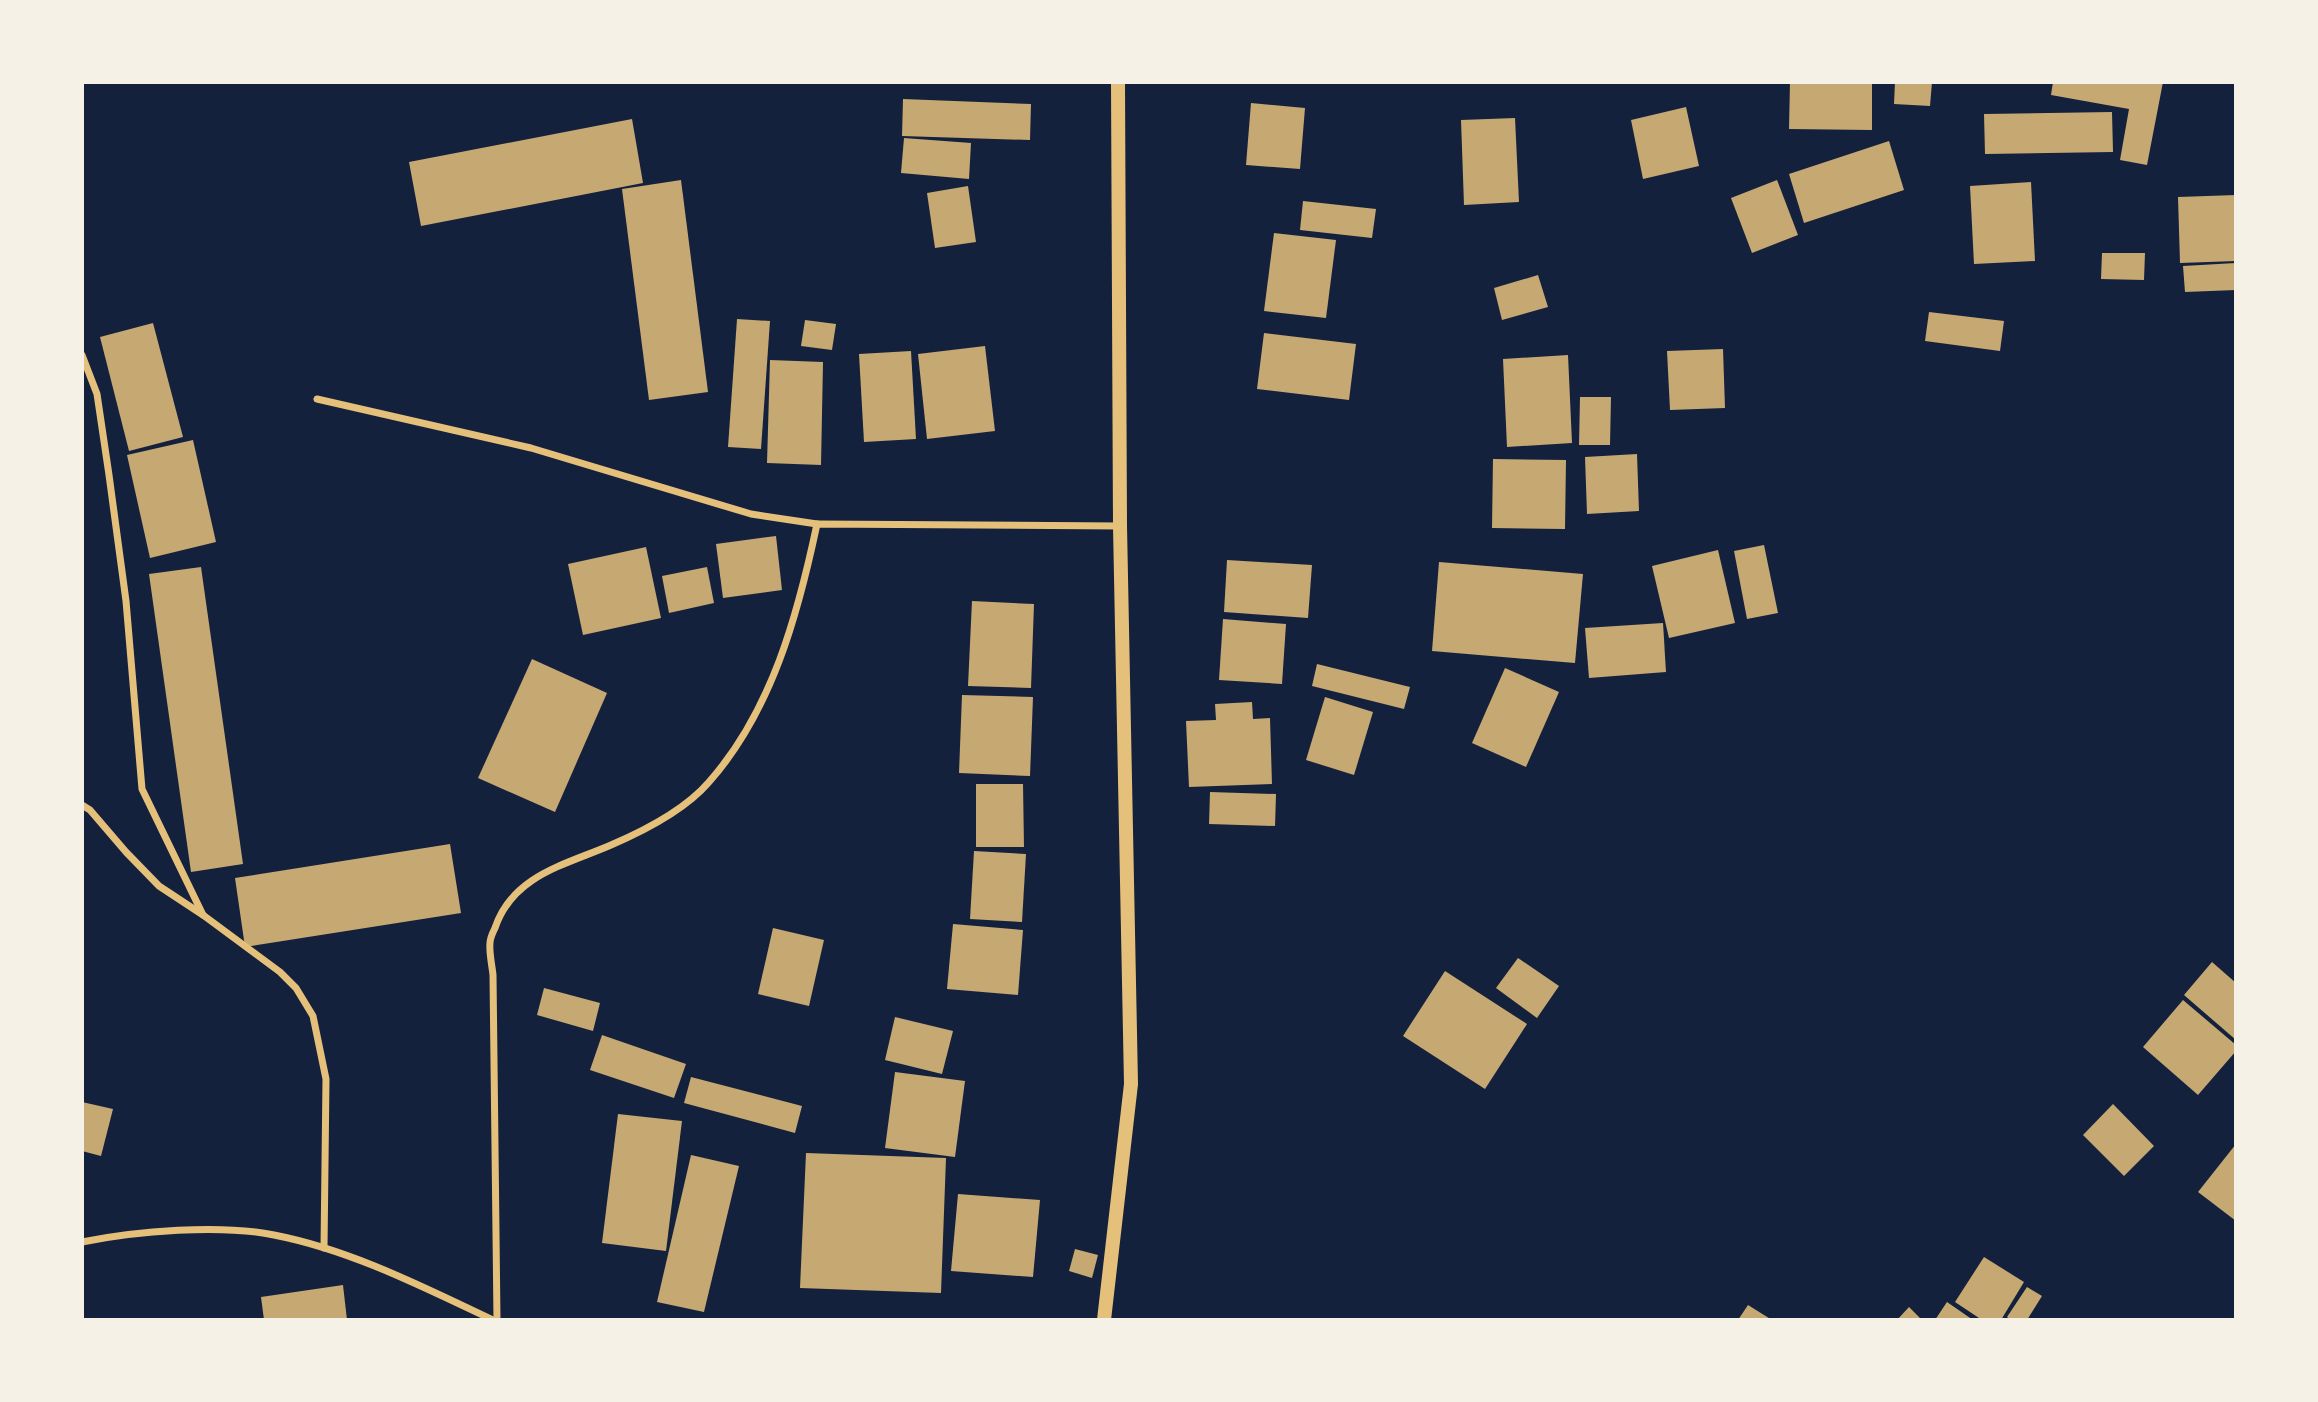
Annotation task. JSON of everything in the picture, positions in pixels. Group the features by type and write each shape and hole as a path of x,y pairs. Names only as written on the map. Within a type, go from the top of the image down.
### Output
{"main road":[{"path":"1104,1320 1131,1084 1119,526 1118,82"}],"street":[{"path":"82,355 97,394 113,500 126,601 142,789 203,915"},
{"path":"317,399 531,449 751,514 817,524 1119,526"},
{"path":"82,1242 118,1235 219,1231 272,1234 324,1248 399,1276 495,1320 493,975 490,942 500,913 510,897 545,872 614,844 669,815 709,783 741,738 774,677 807,575 817,524"},
{"path":"82,806 90,810 159,886 280,972 296,988 313,1016 326,1079 324,1248"}],"building":[{"path":"1790,82 1872,82 1872,130 1789,129"},
{"path":"1895,82 1932,82 1930,106 1894,104"},
{"path":"2053,82 2163,82 2147,165 2120,160 2129,109 2051,95"},
{"path":"903,99 1031,104 1030,140 902,136"},
{"path":"1251,103 1305,108 1300,169 1246,165"},
{"path":"1686,107 1699,166 1643,179 1631,120"},
{"path":"2112,112 2113,152 1985,154 1984,114"},
{"path":"1515,118 1519,202 1464,205 1461,120"},
{"path":"632,119 643,183 421,226 409,162"},
{"path":"904,138 971,143 969,179 901,173"},
{"path":"1889,141 1904,190 1804,223 1789,174"},
{"path":"681,180 708,392 649,400 622,189"},
{"path":"1777,180 1798,235 1752,253 1731,198"},
{"path":"2031,182 2035,261 1974,264 1970,186"},
{"path":"968,186 976,242 935,248 927,193"},
{"path":"2236,195 2236,261 2180,263 2178,197"},
{"path":"1303,201 1376,209 1372,238 1300,230"},
{"path":"1274,233 1336,240 1326,318 1264,311"},
{"path":"2102,253 2145,253 2144,280 2101,279"},
{"path":"2236,263 2236,290 2185,292 2183,266"},
{"path":"1538,275 1548,307 1502,320 1494,288"},
{"path":"1929,312 2004,321 2000,351 1925,341"},
{"path":"737,319 770,321 761,449 728,447"},
{"path":"805,320 836,324 832,350 801,346"},
{"path":"153,323 183,437 129,451 100,337"},
{"path":"1264,333 1356,344 1349,400 1257,389"},
{"path":"985,346 995,431 927,439 918,354"},
{"path":"1723,349 1725,408 1670,410 1667,351"},
{"path":"911,351 916,439 864,442 859,354"},
{"path":"1568,355 1572,443 1507,447 1503,359"},
{"path":"770,360 823,362 821,465 767,463"},
{"path":"1580,397 1611,397 1610,445 1579,445"},
{"path":"193,440 216,542 150,558 127,455"},
{"path":"1637,454 1639,511 1587,514 1585,457"},
{"path":"1493,459 1566,460 1565,529 1492,528"},
{"path":"776,536 782,590 723,598 716,544"},
{"path":"1764,545 1778,613 1747,619 1734,551"},
{"path":"646,547 661,618 583,635 568,564"},
{"path":"1718,550 1735,623 1669,638 1652,566"},
{"path":"1227,560 1312,565 1308,618 1224,612"},
{"path":"1439,562 1583,574 1575,663 1432,651"},
{"path":"201,567 243,864 191,872 149,574"},
{"path":"707,567 714,603 669,613 662,576"},
{"path":"972,601 1034,604 1031,688 968,686"},
{"path":"1223,619 1286,624 1282,684 1219,680"},
{"path":"1663,623 1666,672 1589,678 1585,628"},
{"path":"532,659 607,693 555,812 478,778"},
{"path":"1317,664 1410,687 1404,709 1312,686"},
{"path":"1505,668 1559,692 1526,767 1472,743"},
{"path":"962,695 1033,697 1030,776 959,773"},
{"path":"1325,697 1373,712 1354,775 1306,760"},
{"path":"1252,702 1253,719 1270,718 1272,784 1189,787 1186,721 1216,720 1215,704"},
{"path":"976,784 1023,784 1024,847 976,847"},
{"path":"1210,792 1276,794 1275,826 1209,824"},
{"path":"450,844 461,913 245,947 235,878"},
{"path":"974,851 1026,854 1022,922 970,919"},
{"path":"953,924 1023,930 1018,995 947,989"},
{"path":"773,928 824,940 809,1006 758,994"},
{"path":"1518,958 1559,986 1537,1018 1496,988"},
{"path":"2212,962 2236,983 2236,1040 2184,995"},
{"path":"1445,971 1527,1024 1485,1089 1403,1036"},
{"path":"544,988 600,1003 593,1031 537,1015"},
{"path":"2183,1000 2236,1045 2236,1051 2198,1095 2143,1047"},
{"path":"895,1017 953,1031 942,1074 885,1060"},
{"path":"602,1035 686,1064 674,1098 590,1070"},
{"path":"895,1072 965,1081 955,1157 885,1148"},
{"path":"691,1077 802,1106 795,1133 684,1103"},
{"path":"82,1102 113,1109 101,1156 82,1151"},
{"path":"2113,1104 2154,1146 2124,1176 2083,1135"},
{"path":"618,1114 682,1121 666,1251 602,1243"},
{"path":"2236,1144 2236,1221 2198,1192"},
{"path":"806,1153 946,1158 941,1293 800,1288"},
{"path":"691,1155 739,1166 704,1312 657,1302"},
{"path":"958,1194 1040,1200 1033,1277 951,1271"},
{"path":"1075,1249 1098,1255 1092,1278 1069,1271"},
{"path":"1984,1257 2024,1282 2001,1320 1982,1320 1955,1302"},
{"path":"343,1285 347,1320 264,1320 261,1297"},
{"path":"2027,1287 2042,1296 2027,1320 2011,1320 2007,1317"},
{"path":"1947,1302 1973,1320 1935,1320"},
{"path":"1748,1305 1772,1320 1738,1320"},
{"path":"1909,1307 1922,1320 1897,1320"}]}
